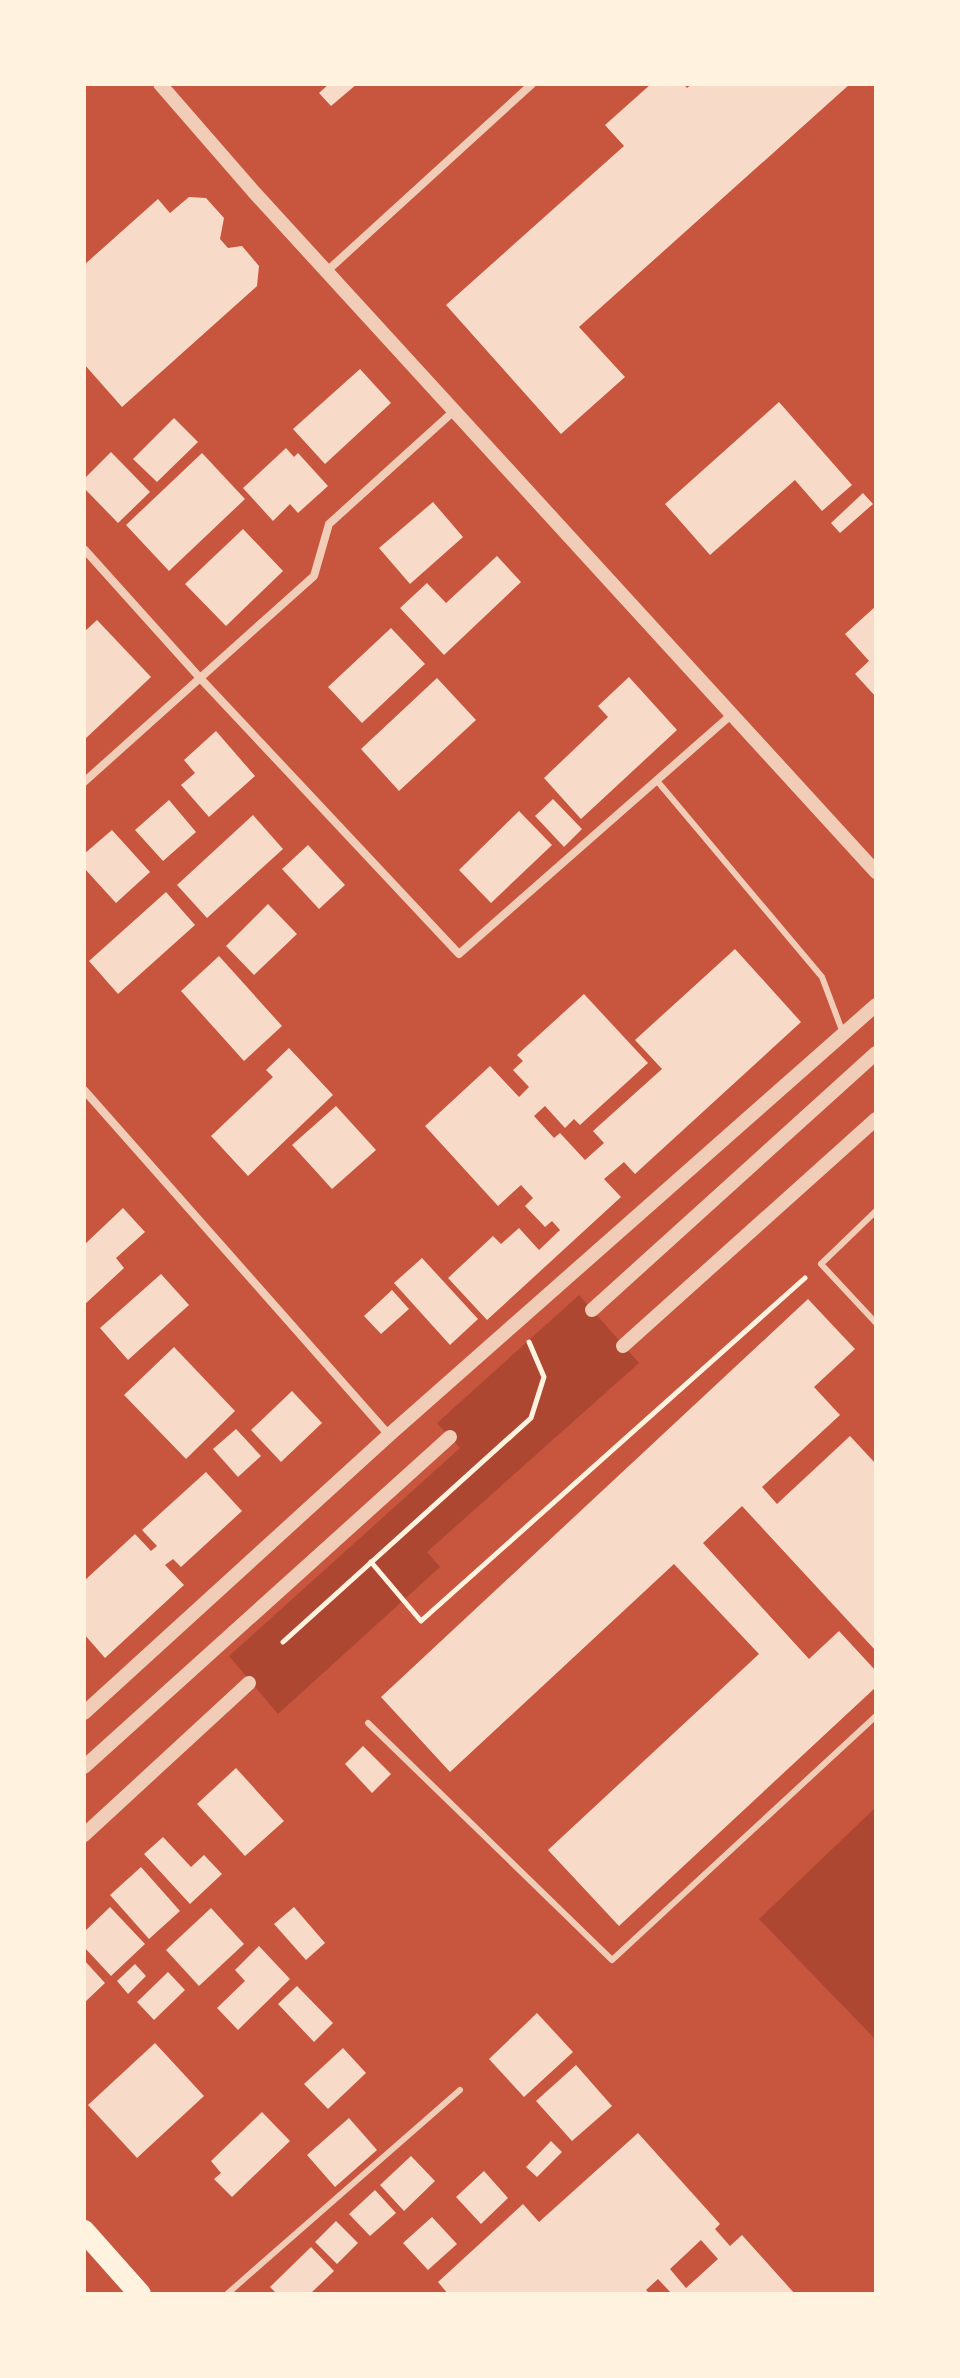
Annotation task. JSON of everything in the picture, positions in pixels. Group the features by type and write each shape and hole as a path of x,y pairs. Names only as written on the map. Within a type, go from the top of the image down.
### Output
{"highway":[{"path":"84,2231 140,2294"}],"street":[{"path":"160,84 876,872"},
{"path":"327,271 532,84"},
{"path":"84,782 314,576 329,524 456,409"},
{"path":"84,549 200,678 459,954 731,715"},
{"path":"84,1713 389,1435 876,1005"},
{"path":"592,1310 876,1053"},
{"path":"84,1090 334,1377 389,1435"},
{"path":"623,1346 876,1119"},
{"path":"84,1767 450,1437"},
{"path":"84,1835 249,1683"}],"lane":[{"path":"658,782 822,977 843,1033"},
{"path":"876,1211 821,1264 876,1323"},
{"path":"368,1723 612,1960 876,1716"},
{"path":"227,2294 460,2090"}],"path":[{"path":"371,1562 421,1621 821,1264"},
{"path":"283,1642 531,1418 544,1377 533,1347 516,1326"}],"shaded area":[{"path":"579,1295 639,1363 427,1552 440,1567 278,1714 229,1656 460,1448 437,1423"},
{"path":"876,1807 876,2040 759,1919"}],"building":[{"path":"329,84 357,84 331,106 319,93"},
{"path":"651,84 684,84 687,88 692,84 850,84 579,327 625,377 561,434 446,305 624,146 605,125"},
{"path":"189,197 206,198 224,218 220,239 228,248 242,246 259,266 257,286 122,407 84,364 84,265 158,199 170,213"},
{"path":"360,369 391,403 325,464 293,429"},
{"path":"779,402 852,485 822,511 795,480 710,555 665,504"},
{"path":"174,418 198,442 157,482 133,459"},
{"path":"286,448 294,457 298,453 328,486 298,513 290,504 273,521 243,488"},
{"path":"111,452 150,492 118,523 84,488 84,479"},
{"path":"202,453 245,499 169,571 126,525"},
{"path":"863,493 873,504 840,533 831,523"},
{"path":"433,502 463,537 410,584 379,548"},
{"path":"243,529 283,571 226,626 185,584"},
{"path":"497,556 521,582 444,655 400,608 427,583 446,603"},
{"path":"876,606 876,697 855,674 869,661 845,634"},
{"path":"97,620 151,677 84,740 84,632"},
{"path":"391,628 425,664 362,723 328,687"},
{"path":"629,677 677,730 581,819 544,778 608,717 598,706"},
{"path":"437,678 476,720 399,791 361,749"},
{"path":"216,731 255,776 209,817 181,785 195,773 184,760"},
{"path":"553,799 582,829 564,847 535,816"},
{"path":"169,800 196,832 163,861 135,830"},
{"path":"519,811 552,845 491,903 459,870"},
{"path":"253,815 283,849 207,918 177,885"},
{"path":"112,830 150,872 116,903 84,868 84,854"},
{"path":"308,845 345,885 319,909 282,869"},
{"path":"166,892 195,925 118,994 89,961"},
{"path":"268,904 297,934 254,975 226,946"},
{"path":"735,949 801,1022 635,1174 624,1162 604,1179 621,1197 487,1320 448,1278 493,1236 501,1244 519,1228 539,1250 560,1230 552,1221 545,1227 525,1206 533,1198 521,1185 498,1206 425,1126 490,1066 519,1097 529,1087 513,1070 523,1061 517,1055 584,994 648,1063 580,1125 574,1119 565,1128 545,1106 534,1116 554,1138 560,1133 585,1160 604,1143 593,1131 662,1069 635,1040"},
{"path":"219,956 282,1026 244,1061 181,991"},
{"path":"289,1048 333,1095 248,1176 211,1136 273,1077 266,1070"},
{"path":"336,1106 376,1150 332,1189 292,1145"},
{"path":"123,1208 145,1232 116,1258 124,1268 84,1305 84,1245"},
{"path":"422,1258 478,1319 450,1345 394,1283"},
{"path":"161,1274 189,1305 128,1360 100,1328"},
{"path":"392,1290 409,1309 381,1334 364,1316"},
{"path":"808,1299 855,1349 814,1387 840,1415 762,1487 777,1504 850,1436 876,1464 876,1651 742,1506 703,1543 809,1659 839,1631 876,1671 876,1687 619,1926 548,1850 759,1654 674,1564 450,1772 381,1697"},
{"path":"174,1347 235,1411 186,1459 124,1395"},
{"path":"292,1391 322,1423 281,1462 251,1430"},
{"path":"236,1429 261,1456 238,1477 213,1449"},
{"path":"206,1472 242,1511 181,1567 173,1559 165,1565 184,1585 105,1658 84,1634 84,1581 135,1534 151,1551 157,1546 142,1530"},
{"path":"363,1746 391,1774 372,1793 345,1764"},
{"path":"236,1768 284,1821 245,1856 197,1804"},
{"path":"163,1837 191,1867 204,1855 222,1874 190,1904 144,1854"},
{"path":"141,1867 180,1911 149,1939 110,1895"},
{"path":"110,1907 145,1944 111,1976 84,1947 84,1932"},
{"path":"294,1907 325,1943 306,1960 274,1924"},
{"path":"211,1908 244,1944 199,1986 166,1950"},
{"path":"259,1946 290,1979 238,2030 217,2008 245,1981 235,1970"},
{"path":"84,1960 105,1983 84,2003"},
{"path":"135,1964 146,1976 128,1994 117,1981"},
{"path":"168,1972 185,1990 154,2020 137,2002"},
{"path":"297,1986 333,2023 314,2042 278,2004"},
{"path":"537,2013 573,2052 524,2097 489,2059"},
{"path":"155,2043 204,2096 137,2158 88,2105"},
{"path":"343,2048 366,2073 328,2109 304,2084"},
{"path":"576,2065 612,2106 572,2141 536,2101"},
{"path":"262,2112 290,2141 232,2197 214,2179 221,2173 211,2161"},
{"path":"349,2118 377,2150 335,2187 307,2155"},
{"path":"638,2133 720,2224 715,2229 730,2246 742,2235 795,2294 672,2294 658,2279 646,2290 650,2294 448,2294 438,2282 523,2204 539,2222","holes":["701,2240 718,2259 686,2288 670,2269"]},
{"path":"551,2141 562,2152 537,2177 526,2167"},
{"path":"411,2156 435,2181 404,2211 380,2185"},
{"path":"484,2171 508,2198 481,2224 456,2197"},
{"path":"375,2190 396,2213 370,2236 349,2214"},
{"path":"432,2217 457,2244 428,2270 403,2243"},
{"path":"336,2221 358,2243 337,2264 315,2242"},
{"path":"311,2247 334,2271 310,2294 277,2294 270,2287"}]}
